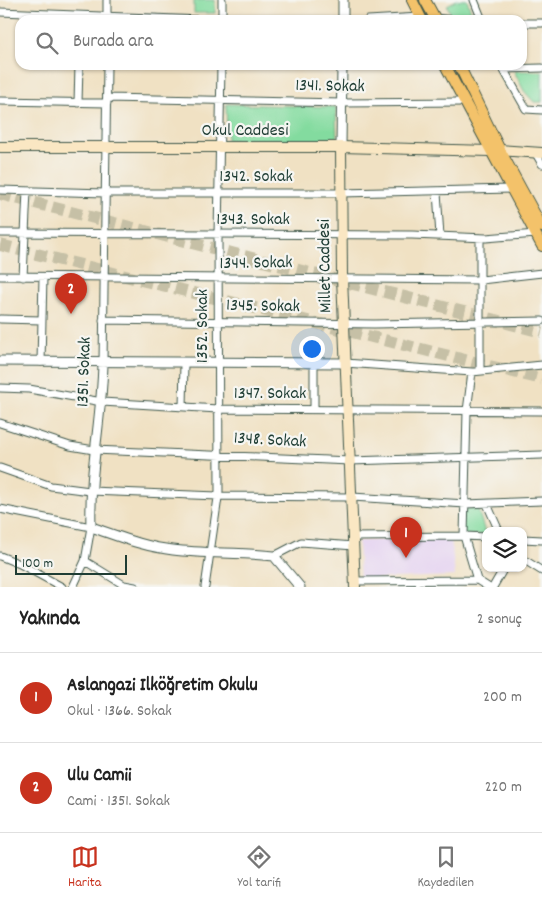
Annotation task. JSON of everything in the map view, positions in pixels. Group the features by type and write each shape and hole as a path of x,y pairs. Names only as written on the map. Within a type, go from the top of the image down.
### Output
{"main road":[{"path":"412,0 420,15"},
{"path":"425,0 433,15"},
{"path":"447,70 463,102 495,151 539,230 542,246"},
{"path":"464,70 511,189 539,230"},
{"name":"Okul Caddesi","path":"0,147 341,147 539,152"},
{"name":"Millet Caddesi","path":"341,147 342,277 355,584"}],"street":[{"path":"107,15 108,0"},
{"path":"222,0 222,15"},
{"path":"343,0 343,15"},
{"path":"474,0 480,15"},
{"path":"0,12 40,15"},
{"path":"527,23 542,24"},
{"path":"527,68 542,68"},
{"path":"78,103 79,70"},
{"name":"1351. Sokak","path":"73,587 84,561 91,527 90,491 94,450 102,402 103,232 107,70"},
{"name":"1352. Sokak","path":"205,587 218,496 218,191 221,70"},
{"name":"Millet Caddesi","path":"341,147 342,70"},
{"path":"504,70 526,109 542,110"},
{"name":"1341. Sokak","path":"0,101 78,103 220,99 342,103 463,102"},
{"path":"539,152 542,164"},
{"name":"1342. Sokak","path":"0,190 105,193 218,191 341,193 511,189"},
{"path":"23,277 27,191"},
{"path":"437,192 440,236"},
{"name":"1343. Sokak","path":"0,233 103,232 480,238 539,230"},
{"path":"480,238 480,371"},
{"name":"1344. Sokak","path":"0,276 218,279 342,277 481,280 542,273"},
{"path":"41,362 43,277"},
{"path":"0,319 42,320"},
{"name":"1345. Sokak","path":"103,320 344,323 542,321"},
{"path":"0,362 184,364 218,361 345,363 472,372 542,365"},
{"path":"314,363 314,409"},
{"path":"183,406 184,364"},
{"path":"472,372 467,410 464,536 477,580"},
{"name":"1347. Sokak","path":"0,388 29,389 102,402 218,409 542,410"},
{"name":"1348. Sokak","path":"0,423 70,446 94,450 350,461 542,455"},
{"path":"0,468 51,486 90,491 218,496 352,497 466,504 542,501"},
{"path":"487,504 497,527"},
{"path":"0,509 91,527 142,545 173,550 274,556 301,542 354,542 464,536 482,537"},
{"path":"527,539 542,540"},
{"path":"0,556 20,564 62,587"},
{"path":"274,556 296,586"},
{"path":"84,561 124,584 135,587"},
{"path":"527,561 542,570"},
{"path":"493,587 502,572"},
{"path":"355,584 421,584 477,580 488,587"}],"shaded area":[{"path":"451,538 455,576 360,579 358,541"}],"green space":[{"path":"194,0 215,0 215,13 194,13"},
{"path":"457,0 467,0 472,14 451,15 447,5"},
{"path":"514,71 542,71 542,102 534,102 524,91"},
{"path":"226,104 336,107 337,144 227,140"},
{"path":"477,507 483,527 482,535 460,535 461,509"}],"tunnel":[{"path":"0,194 542,332"},
{"path":"0,245 542,379"}],"place":[{"name":"Ulu Camii","path":"71,314"},
{"name":"Aslangazi Ilköğretim Okulu","path":"406,558"}]}
